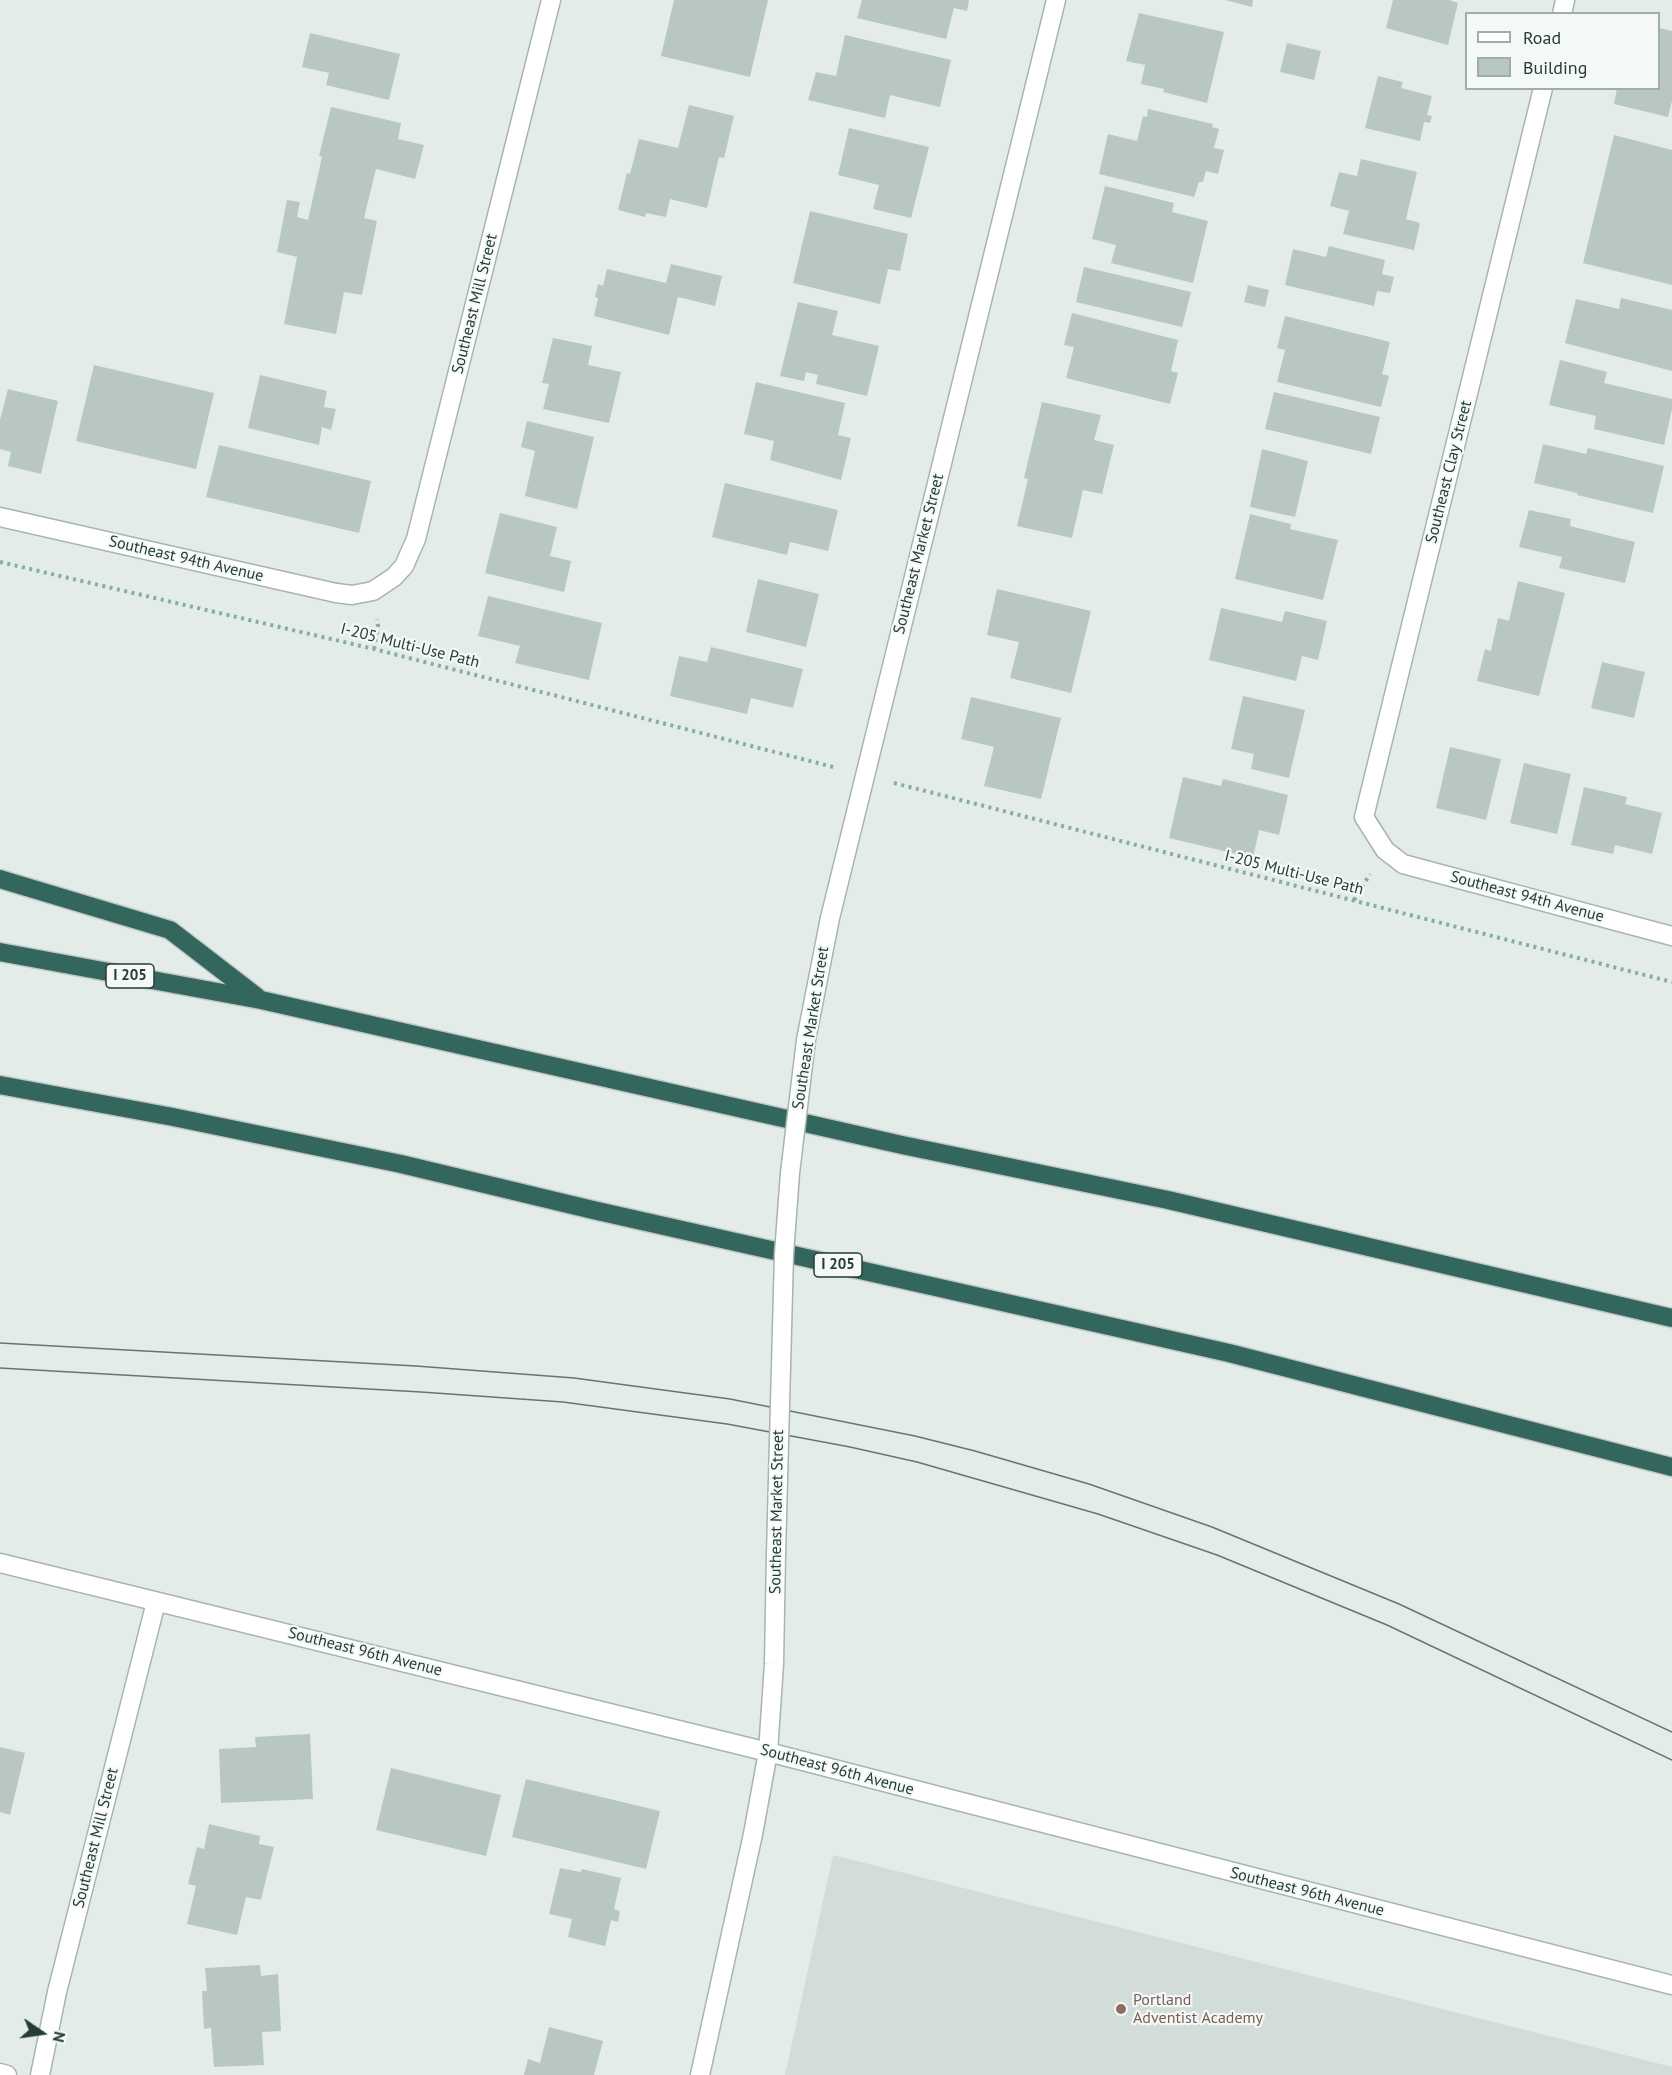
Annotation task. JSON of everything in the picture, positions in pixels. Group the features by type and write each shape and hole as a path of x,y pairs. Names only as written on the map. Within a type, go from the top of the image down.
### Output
{"highway":[{"path":"0,879 170,930 261,1000"},
{"name":"I 205","path":"0,952 261,1000 902,1144 1168,1200 1672,1318"},
{"name":"I 205","path":"0,1085 173,1117 401,1164 605,1213 1229,1353 1672,1467"}],"street":[{"name":"Southeast Mill Street","path":"373,591 394,577 404,566 416,539 551,0"},
{"name":"Southeast Market Street","path":"700,2075 753,1834 768,1752 774,1664 784,1254 790,1173 806,1040 830,918 1056,0"},
{"name":"Southeast Clay Street","path":"1385,850 1364,817 1543,90"},
{"name":"Southeast 94th Avenue","path":"0,517 336,593 351,595 373,591"},
{"name":"Southeast 94th Avenue","path":"1385,850 1404,864 1672,936"},
{"name":"Southeast 96th Avenue","path":"0,1563 768,1752 1672,1985"},
{"name":"Southeast Mill Street","path":"40,2075 57,1992 156,1602"},
{"path":"0,2073 7,2075"}],"path":[{"name":"I-205 Multi-Use Path","path":"0,562 374,649 813,761"},
{"name":"I-205 Multi-Use Path","path":"909,788 1672,982"}],"shaded area":[{"name":"Portland Adventist Academy","path":"833,1855 1672,2067 1672,2075 785,2075"}],"building":[{"path":"674,0 768,0 750,77 661,56"},
{"path":"862,0 969,0 967,11 954,8 946,39 857,18"},
{"path":"1225,0 1253,0 1252,7"},
{"path":"1393,0 1449,0 1458,3 1448,45 1386,28"},
{"path":"1139,13 1224,32 1207,103 1141,84 1145,65 1126,61"},
{"path":"1660,28 1672,31 1672,101 1668,117 1614,104 1617,90 1660,90"},
{"path":"310,33 400,54 389,100 326,85 329,73 302,67"},
{"path":"845,35 951,60 940,107 890,95 885,118 808,100 816,72 836,76"},
{"path":"1287,43 1321,51 1314,80 1280,72"},
{"path":"1378,76 1403,82 1401,88 1432,96 1427,115 1432,116 1430,123 1424,122 1420,141 1365,128"},
{"path":"689,105 734,116 724,158 719,157 707,208 670,199 666,217 646,213 645,217 618,210 627,173 630,174 639,139 678,148"},
{"path":"331,107 401,123 398,139 424,145 415,179 376,169 364,218 377,221 362,295 344,292 336,334 284,324 297,257 277,252 287,200 300,202 297,217 308,220 322,157 319,156"},
{"path":"1148,109 1213,124 1212,127 1219,129 1214,148 1224,150 1218,174 1206,171 1203,182 1199,182 1194,197 1099,174 1108,134 1137,141 1143,116 1147,117"},
{"path":"849,128 929,147 911,218 873,209 879,185 838,175"},
{"path":"1614,135 1672,150 1672,285 1583,263"},
{"path":"1361,159 1417,172 1406,219 1420,223 1414,250 1343,234 1349,211 1330,206 1339,172 1357,176"},
{"path":"1105,186 1174,203 1172,212 1208,221 1193,283 1111,263 1116,245 1092,239"},
{"path":"810,211 908,234 900,271 888,269 880,304 793,283"},
{"path":"1329,246 1385,260 1382,274 1394,277 1390,293 1377,291 1374,306 1285,285 1293,249 1326,257"},
{"path":"671,264 722,276 715,306 678,297 669,335 594,316 598,284 603,286 607,269 666,283"},
{"path":"1084,267 1191,292 1182,327 1076,302"},
{"path":"1248,285 1269,290 1265,307 1244,302"},
{"path":"1621,298 1672,310 1672,371 1565,343 1576,299 1619,309"},
{"path":"798,302 838,311 832,335 879,346 867,396 816,384 818,375 806,372 804,381 780,376"},
{"path":"1072,313 1178,340 1171,371 1178,373 1170,404 1066,378 1074,347 1064,345"},
{"path":"1285,316 1390,342 1382,374 1389,376 1381,407 1277,382 1285,350 1277,348"},
{"path":"553,338 592,346 588,365 621,372 609,423 543,409 549,384 542,383"},
{"path":"1560,360 1607,372 1604,383 1672,399 1664,445 1594,429 1596,416 1549,405"},
{"path":"94,365 214,393 196,469 76,441"},
{"path":"260,375 327,391 324,407 336,409 331,430 322,427 319,445 248,428"},
{"path":"756,382 845,403 838,435 851,438 841,480 770,460 774,441 744,434"},
{"path":"8,389 58,401 41,474 8,466 11,452 0,449 0,420"},
{"path":"1274,392 1380,417 1371,454 1265,429"},
{"path":"1042,402 1101,415 1094,440 1114,445 1102,494 1083,490 1072,538 1017,526 1028,479 1024,478"},
{"path":"527,421 594,437 577,509 525,496 535,451 521,447"},
{"path":"1543,444 1586,454 1588,448 1664,466 1653,513 1534,483"},
{"path":"219,445 371,481 359,533 206,497"},
{"path":"1262,449 1308,461 1295,517 1250,507"},
{"path":"725,483 838,510 828,551 790,542 787,555 712,537"},
{"path":"1529,510 1571,519 1570,526 1635,542 1625,583 1559,568 1562,557 1519,547"},
{"path":"500,513 557,527 550,556 571,561 564,592 485,573"},
{"path":"1250,514 1291,524 1290,529 1338,540 1323,600 1235,579"},
{"path":"758,579 819,594 806,647 746,632"},
{"path":"1518,581 1565,593 1539,696 1477,681 1485,649 1491,651 1498,618 1509,621"},
{"path":"997,589 1091,611 1071,693 1010,678 1019,642 987,635"},
{"path":"488,596 602,623 589,680 515,663 520,646 478,636"},
{"path":"1221,608 1282,622 1285,611 1327,621 1318,660 1302,656 1296,681 1209,660"},
{"path":"711,647 803,669 793,708 751,698 747,714 670,696 679,656 707,662"},
{"path":"1602,662 1645,672 1634,718 1591,708"},
{"path":"1243,696 1305,710 1289,778 1251,769 1254,754 1231,749"},
{"path":"971,697 1061,718 1041,799 984,786 994,747 961,739"},
{"path":"1450,747 1501,759 1486,820 1436,808"},
{"path":"1524,763 1571,774 1557,834 1510,823"},
{"path":"1183,777 1221,786 1223,779 1288,795 1279,835 1259,830 1253,858 1169,838"},
{"path":"1584,787 1627,797 1625,804 1662,813 1652,854 1615,845 1613,854 1571,845"},
{"path":"310,1734 313,1799 221,1803 219,1749 256,1747 255,1737"},
{"path":"0,1747 25,1753 10,1815 0,1812"},
{"path":"391,1768 501,1795 486,1856 376,1830"},
{"path":"526,1779 660,1811 646,1869 512,1837"},
{"path":"209,1824 260,1836 259,1844 274,1847 261,1900 246,1897 237,1935 187,1924 196,1886 188,1884 197,1847 204,1849"},
{"path":"560,1868 581,1872 582,1869 621,1878 614,1909 620,1911 618,1922 611,1920 605,1946 568,1937 572,1919 549,1914"},
{"path":"260,1965 261,1976 278,1974 281,2031 262,2032 264,2065 214,2067 211,2028 204,2029 202,1991 207,1991 205,1968"},
{"path":"549,2027 603,2041 594,2075 524,2075 528,2059 540,2063"}],"tram line":[{"path":"0,1343 416,1366 574,1378 730,1399 915,1436 1089,1484 1212,1527 1399,1604 1672,1732"},
{"path":"0,1368 563,1402 727,1424 917,1462 1098,1514 1217,1555 1387,1625 1672,1760"}],"place":[{"name":"Portland Adventist Academy","path":"1121,2009"}]}
